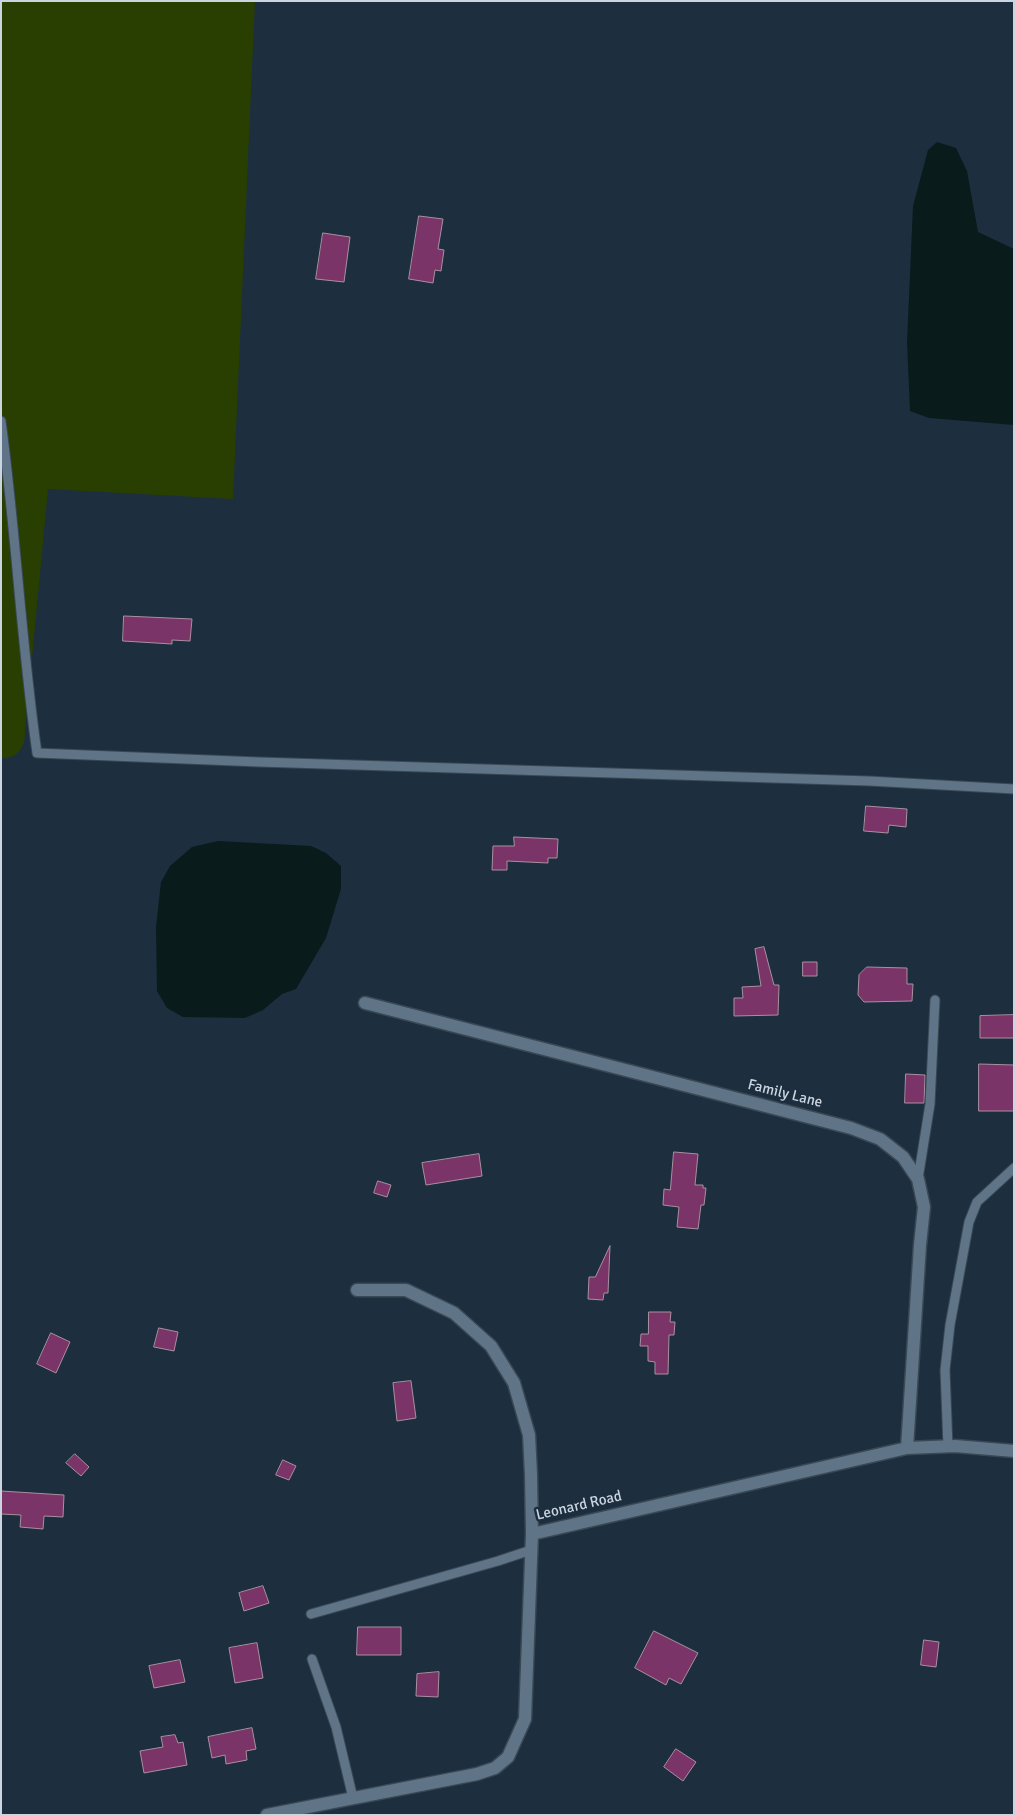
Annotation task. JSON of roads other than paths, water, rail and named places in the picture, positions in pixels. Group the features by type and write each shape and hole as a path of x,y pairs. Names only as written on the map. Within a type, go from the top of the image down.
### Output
{"street":[{"name":"Family Lane","path":"365,1003 851,1128 880,1139 903,1157 918,1179 924,1207 907,1448"},
{"path":"357,1290 406,1290 454,1313 491,1346 514,1383 529,1435 532,1475 532,1534"},
{"name":"Leonard Road","path":"267,1815 477,1774 495,1768 508,1757 526,1719 532,1534 907,1448 948,1447 1014,1451"}],"lane":[{"path":"1,420 11,501 27,688 37,753 259,762 859,780 1014,789"},
{"path":"918,1179 930,1104 935,1000"},
{"path":"948,1447 945,1370 950,1325 968,1222 978,1202 1014,1168"},
{"path":"311,1614 531,1550"},
{"path":"312,1659 336,1727 353,1798"}]}
